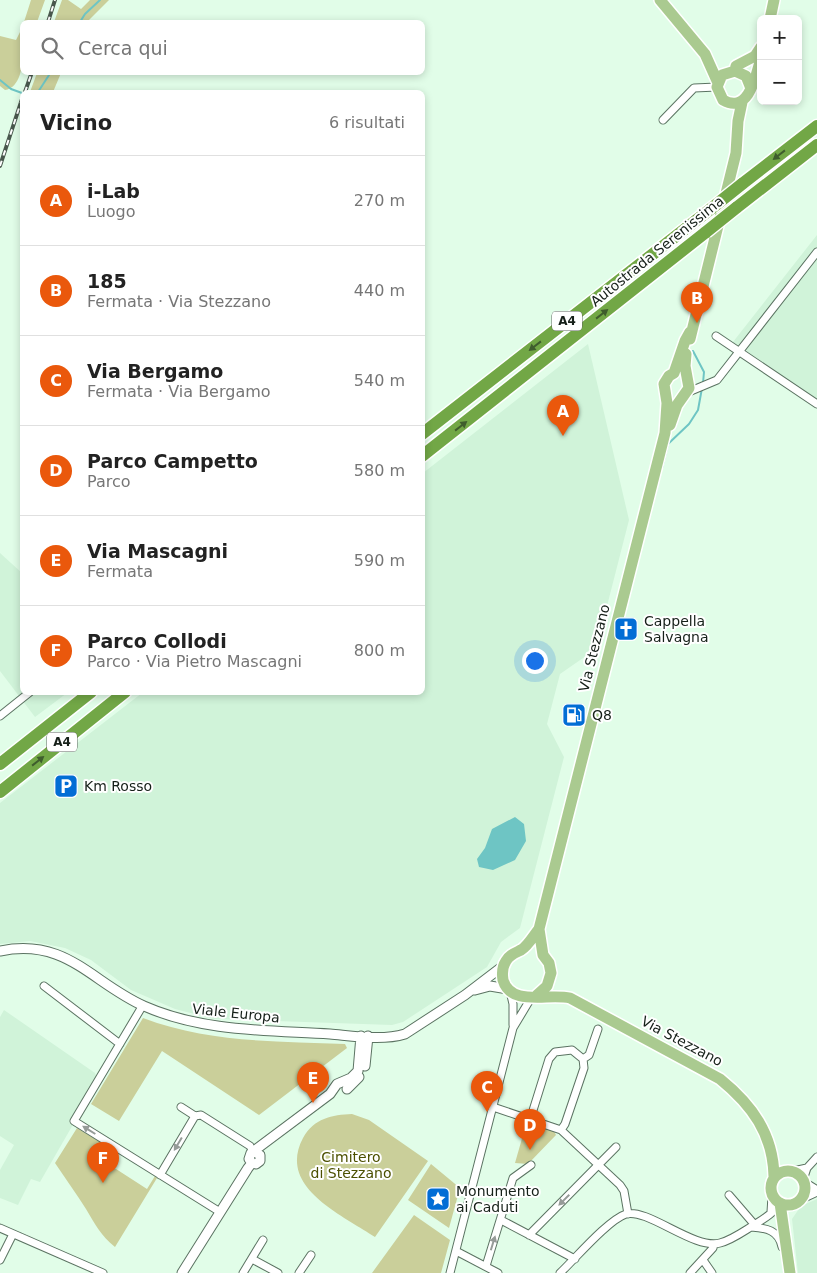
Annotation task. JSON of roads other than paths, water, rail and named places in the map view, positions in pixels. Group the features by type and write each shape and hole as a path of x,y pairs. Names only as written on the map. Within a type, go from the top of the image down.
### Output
{"highway":[{"name":"Autostrada Serenissima","path":"425,432 817,126"},
{"name":"Autostrada Serenissima","path":"425,454 817,145"},
{"name":"A4","path":"0,764 87,695"},
{"name":"A4","path":"0,792 121,695"}],"main road":[{"path":"660,0 705,54 733,71 746,76 750,86"},
{"path":"771,15 774,0"},
{"path":"717,85 722,75 733,71 736,66 757,53"},
{"name":"Via Stezzano","path":"705,54 720,97 728,103 734,127 736,153"},
{"name":"Via Stezzano","path":"504,966 509,957 522,950 538,929 665,432 677,405 686,394 689,385 685,357 690,332 736,153 738,121 742,102 748,95 760,60"},
{"path":"728,103 742,102"},
{"name":"Via Stezzano","path":"665,432 667,403 664,387 666,380 674,373 690,332"},
{"path":"674,373 681,374 687,378"},
{"path":"664,387 672,396 677,398 686,394"},
{"name":"Via Stezzano","path":"538,929 543,955 562,989 570,998"},
{"path":"522,950 537,951 543,955"},
{"path":"504,966 503,977 509,990 519,997 534,996 549,982 550,968"},
{"name":"Via Stezzano","path":"534,996 556,995 570,998 720,1079 748,1103 757,1118 774,1157"},
{"path":"774,1157 804,1181 797,1201 788,1217 791,1273"},
{"path":"774,1157 774,1176 770,1186 776,1203 791,1273"},
{"path":"774,1176 781,1172 791,1171"},
{"path":"776,1203 797,1201"}],"street":[{"path":"663,120 694,88 717,85"},
{"path":"686,394 699,386 709,385 717,380 817,252"},
{"path":"716,336 817,404"},
{"path":"687,378 699,386"},
{"path":"0,716 26,695"},
{"name":"Viale Europa","path":"0,952 28,949 50,952 80,964 113,989 143,1006 185,1021 240,1030 396,1037 405,1034 468,993"},
{"path":"468,993 504,966"},
{"path":"44,986 120,1044"},
{"path":"450,1273 513,1028 513,1004 509,990 490,986 468,993"},
{"path":"513,1028 534,996"},
{"path":"143,1006 74,1121 220,1212"},
{"path":"582,1059 589,1055 598,1029"},
{"path":"255,1152 364,1071 364,1036"},
{"path":"530,1120 549,1058 555,1052 572,1050 582,1059 584,1068 565,1124 561,1130"},
{"path":"492,1106 561,1130 624,1191 628,1214"},
{"path":"181,1107 195,1116 201,1115 255,1152 258,1163 252,1164 182,1273"},
{"path":"160,1174 195,1116"},
{"path":"529,1236 616,1147"},
{"path":"797,1201 817,1191 804,1181 807,1168 817,1157"},
{"path":"486,1266 513,1178 531,1165"},
{"path":"791,1171 807,1168"},
{"path":"729,1195 753,1226 767,1228 778,1235 791,1273"},
{"path":"560,1273 615,1219 628,1214 639,1215 688,1236 714,1244 727,1240 753,1226 776,1203"},
{"path":"500,1220 575,1259"},
{"path":"0,1228 103,1273"},
{"path":"0,1260 14,1234"},
{"path":"243,1273 263,1240"},
{"path":"690,1273 703,1260 714,1244"},
{"path":"456,1251 498,1273"},
{"path":"299,1273 311,1255"},
{"path":"252,1259 278,1273"},
{"path":"703,1260 712,1273"}],"water":[{"path":"515,817 524,824 526,841 515,860 493,870 479,867 477,859 485,848 492,829"}],"waterway":[{"path":"81,20 100,0"},
{"path":"39,90 49,75"},
{"path":"0,80 11,89 20,92"},
{"path":"693,351 704,372 703,383"},
{"path":"662,468 668,444 689,424 698,410 702,388"}],"railway":[{"path":"49,20 55,0"},
{"path":"26,90 31,75"},
{"path":"0,166 20,105"}],"place":[{"name":"185","path":"697,323"},
{"name":"i-Lab","path":"563,436"},
{"name":"Cappella Salvagna","path":"626,629"},
{"name":"Q8","path":"574,715"},
{"name":"Km Rosso","path":"66,786"},
{"name":"Via Mascagni","path":"313,1103"},
{"name":"Via Bergamo","path":"487,1112"},
{"name":"Parco Campetto","path":"530,1150"},
{"name":"Parco Collodi","path":"103,1183"},
{"name":"Monumento ai Caduti","path":"438,1199"}],"park label":[{"name":"Cimitero di Stezzano","path":"351,1166"}]}
